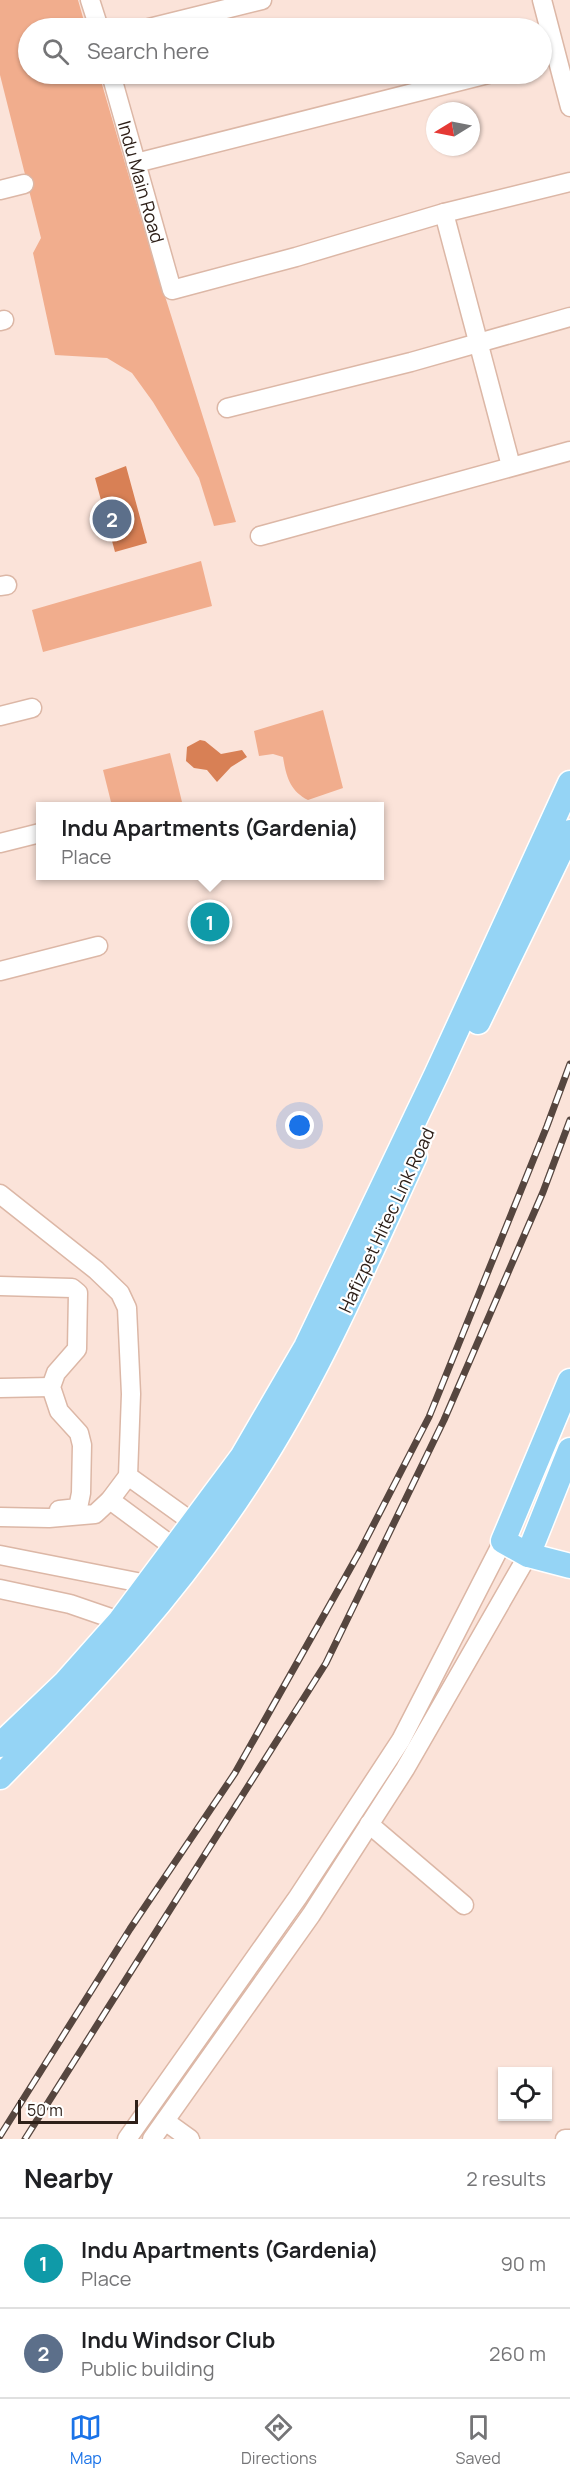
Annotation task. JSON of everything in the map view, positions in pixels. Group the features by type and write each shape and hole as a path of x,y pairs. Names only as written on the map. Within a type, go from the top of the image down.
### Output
{"main road":[{"path":"203,1529 306,1347 436,1075 570,783"},
{"name":"Hafizpet Hitec Link Road","path":"72,1690 129,1624 203,1529 254,1474 321,1358 491,994 570,832"},
{"path":"570,1381 503,1541 528,1555 570,1566"},
{"path":"528,1555 570,1450"},
{"path":"0,1745 72,1690"},
{"path":"0,1777 72,1690"}],"street":[{"path":"90,0 96,18"},
{"path":"189,18 262,0"},
{"path":"542,0 544,18"},
{"path":"552,65 570,106"},
{"name":"Indu Main Road","path":"114,84 172,290 296,257 444,213"},
{"path":"136,163 449,84"},
{"path":"511,466 480,341 444,213 570,182"},
{"path":"0,189 24,184"},
{"path":"227,408 411,362 570,317"},
{"path":"260,536 570,451"},
{"path":"0,716 32,708"},
{"path":"0,843 36,834"},
{"path":"0,970 98,946"},
{"path":"0,1194 96,1270 120,1293 127,1308 131,1394 128,1476 110,1500 95,1514 49,1518 0,1517"},
{"path":"0,1287 72,1288 77,1290 77,1349 56,1373 51,1387 59,1411 79,1433 82,1445 81,1492 78,1508 70,1511 0,1508"},
{"path":"0,1388 51,1387"},
{"path":"128,1476 203,1529"},
{"path":"110,1500 183,1554"},
{"path":"127,2139 298,1897 401,1740 503,1541"},
{"path":"0,1555 158,1586"},
{"path":"152,2139 311,1915 405,1769 528,1555"},
{"path":"0,1589 70,1604 129,1624"},
{"path":"369,1824 464,1905"},
{"path":"165,2121 190,2139"},
{"path":"565,2139 570,2139"}],"shaded area":[{"path":"0,0 78,0 83,18 18,18 18,84 102,84 148,242 236,522 214,526 199,478 153,402 132,373 107,358 55,355 33,253 41,238 0,75"},
{"path":"126,466 147,543 115,552 95,478"},
{"path":"201,561 212,606 43,652 32,610"},
{"path":"323,710 343,788 308,800 297,792 290,782 283,757 273,754 259,756 254,731"},
{"path":"200,740 205,741 221,754 242,750 247,757 231,767 217,782 207,770 194,768 186,761 187,747"},
{"path":"170,753 182,802 111,802 103,770"}],"railway":[{"path":"0,2136 130,1929 235,1773 360,1551 429,1417 570,1064"},
{"path":"25,2139 326,1663 444,1420 543,1192 570,1120"}],"place":[{"name":"Indu Windsor Club","path":"112,519"},
{"name":"Indu Apartments (Gardenia)","path":"210,922"}]}
